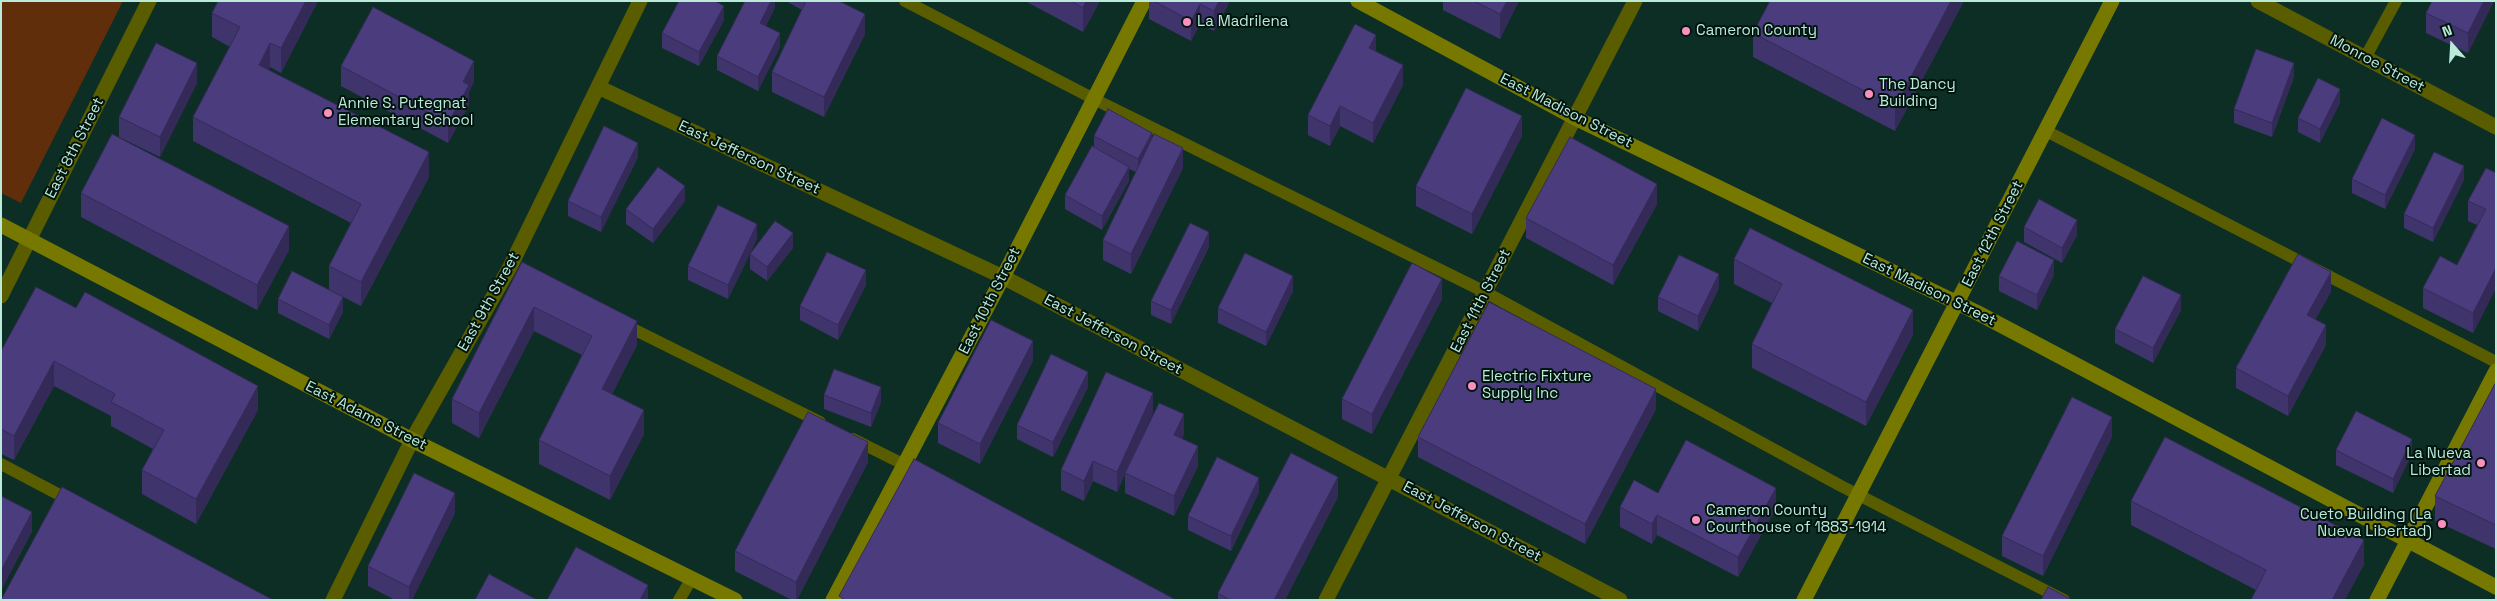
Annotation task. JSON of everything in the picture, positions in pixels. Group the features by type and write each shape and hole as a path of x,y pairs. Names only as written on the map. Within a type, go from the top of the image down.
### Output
{"main road":[{"name":"East 10th Street","path":"834,600 1003,278 1144,1"},
{"name":"East Madison Street","path":"1358,1 1575,118 1958,303 2496,587"},
{"name":"East 12th Street","path":"1804,600 2112,1"},
{"name":"East Adams Street","path":"1,225 412,440 734,600"},
{"path":"2376,600 2496,371"}],"street":[{"name":"East 8th Street","path":"1,296 149,1"},
{"name":"East 9th Street","path":"333,600 412,440 514,269 640,1"},
{"name":"East 11th Street","path":"1326,600 1635,1"},
{"name":"Monroe Street","path":"2258,1 2496,127"},
{"name":"East Jefferson Street","path":"598,88 1003,278 1620,600"}],"lane":[{"path":"905,1 1094,99 1485,292 1858,496 2064,600"},
{"path":"2366,58 2396,1"},
{"path":"2046,131 2496,362"},
{"path":"615,320 922,474"},
{"path":"1,464 87,510"},
{"path":"679,600 692,578"}],"shaded area":[{"path":"1,1 123,1 21,203 1,193"}],"building":[{"path":"218,1 306,1 281,48 270,43 259,65 429,152 361,282 329,266 361,204 193,117 240,27 212,13"},
{"path":"679,1 715,1 724,6 699,52 662,33"},
{"path":"745,1 771,1 760,23 780,33 758,77 717,56"},
{"path":"806,1 839,1 865,14 824,97 772,72"},
{"path":"1071,1 1086,1 1083,8"},
{"path":"1154,1 1219,1 1214,11 1200,4 1191,21"},
{"path":"1474,1 1507,1 1500,14"},
{"name":"The Dancy Building","path":"1770,1 1951,1 1895,107 1753,33"},
{"path":"2432,1 2484,1 2468,33 2426,13"},
{"path":"373,7 474,61 463,82 469,85 448,123 341,66"},
{"path":"1355,24 1376,35 1369,48 1403,65 1373,123 1340,106 1330,126 1308,115"},
{"path":"156,43 197,63 160,137 119,117"},
{"path":"2256,49 2294,63 2272,123 2234,109"},
{"path":"2318,78 2340,89 2320,129 2298,118"},
{"path":"1466,88 1522,116 1472,214 1416,186"},
{"path":"1108,109 1152,133 1138,159 1094,136"},
{"path":"2382,118 2415,135 2385,195 2352,179"},
{"path":"604,126 638,143 601,217 568,201"},
{"path":"112,134 289,226 257,285 81,193"},
{"path":"1154,134 1183,148 1131,254 1103,240"},
{"path":"1570,137 1657,184 1613,265 1526,218"},
{"path":"1092,146 1129,167 1102,216 1065,195"},
{"path":"2434,152 2464,166 2433,228 2404,214"},
{"path":"658,167 685,186 653,229 626,209"},
{"path":"2486,168 2496,173 2496,268 2473,313 2423,288 2440,256 2457,265 2486,209 2468,201"},
{"path":"2039,199 2077,220 2062,248 2024,227"},
{"path":"718,205 757,224 728,285 688,266"},
{"path":"775,221 793,233 767,267 750,254"},
{"path":"1190,223 1209,232 1171,310 1151,301"},
{"path":"1750,228 1913,310 1866,402 1752,344 1782,284 1734,259"},
{"path":"2017,241 2054,260 2037,295 1999,276"},
{"path":"827,252 866,270 838,325 800,306"},
{"path":"1245,253 1293,276 1266,332 1218,308"},
{"path":"2298,254 2331,272 2307,315 2326,325 2288,396 2236,368"},
{"path":"1679,255 1719,274 1698,316 1658,297"},
{"path":"522,262 637,321 602,389 644,410 610,476 539,440 592,336 534,307 479,413 452,399"},
{"path":"1412,263 1442,279 1372,414 1342,399"},
{"path":"292,271 343,297 329,325 278,299"},
{"path":"2143,276 2181,295 2153,348 2115,329"},
{"path":"36,287 76,308 85,292 258,386 196,499 142,470 164,430 111,402 115,394 54,361 14,436 1,429 1,351"},
{"path":"1489,302 1656,389 1585,524 1418,437"},
{"path":"991,320 1033,341 980,444 938,423"},
{"path":"1051,354 1088,372 1053,442 1017,425"},
{"path":"834,369 881,387 871,413 824,395"},
{"path":"1106,372 1153,393 1117,472 1093,461 1084,481 1061,470"},
{"name":"La Nueva Libertad","path":"2496,382 2496,525 2435,496"},
{"path":"2072,397 2112,417 2043,556 2002,536"},
{"path":"1159,403 1184,414 1174,435 1198,446 1174,496 1125,473"},
{"path":"2356,411 2412,439 2393,479 2336,450"},
{"path":"808,412 868,442 796,582 735,551"},
{"path":"2165,437 2364,540 2332,600 2251,600 2266,570 2131,501"},
{"name":"Cameron County Courthouse of 1883-1914","path":"1686,440 1776,488 1738,557 1657,515 1652,524 1620,507 1634,480 1658,493"},
{"path":"1291,453 1338,477 1274,600 1230,600 1218,593"},
{"path":"1217,457 1259,478 1231,536 1188,516"},
{"path":"914,459 1176,600 845,600 839,596"},
{"path":"414,473 455,493 409,587 368,566"},
{"path":"62,487 273,600 1,600"},
{"path":"1,496 32,512 1,571"},
{"path":"576,547 648,585 640,600 547,600"},
{"path":"489,574 537,600 475,600"},
{"path":"2048,587 2072,600 2041,600"}],"place":[{"name":"La Madrilena","path":"1187,22"},
{"name":"Cameron County","path":"1686,31"},
{"name":"The Dancy Building","path":"1869,94"},
{"name":"Annie S. Putegnat Elementary School","path":"328,113"},
{"name":"Electric Fixture Supply Inc","path":"1472,386"},
{"name":"La Nueva Libertad","path":"2481,463"},
{"name":"Cameron County Courthouse of 1883-1914","path":"1696,520"},
{"name":"Cueto Building (La Nueva Libertad)","path":"2442,524"}]}
